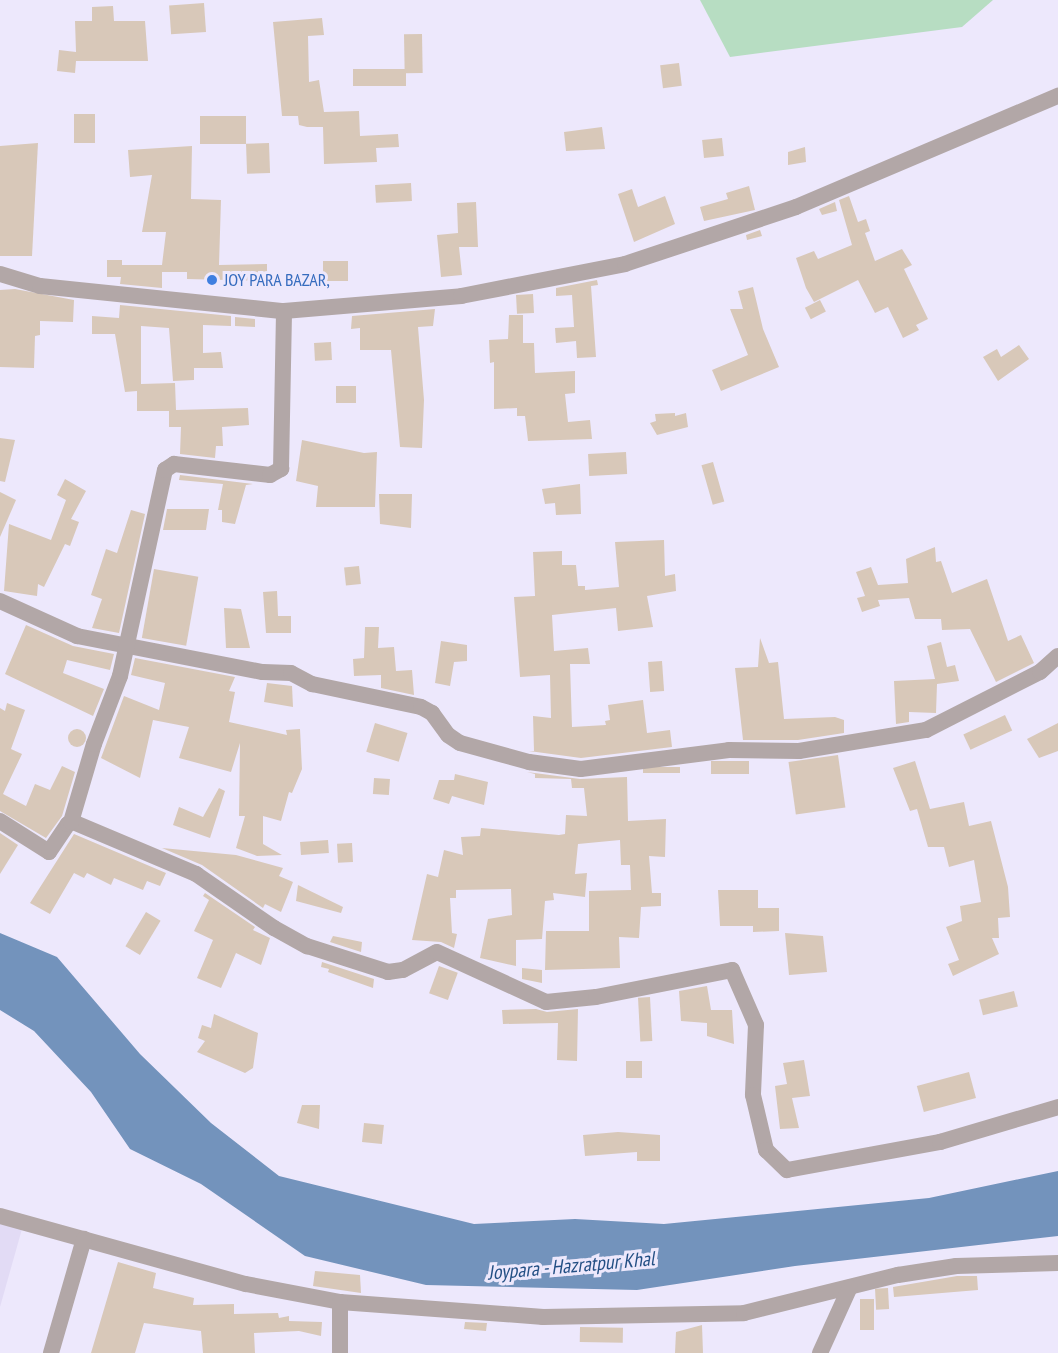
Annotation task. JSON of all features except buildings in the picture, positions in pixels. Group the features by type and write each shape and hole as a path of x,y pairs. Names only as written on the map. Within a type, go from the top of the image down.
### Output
{"street":[{"path":"0,274 40,286 284,311 461,296 625,264 796,207 1058,96"},
{"path":"0,821 49,852 71,822 94,744 120,676 165,470 174,464 270,475 281,469 284,311"},
{"path":"0,601 76,636 263,672 291,673 312,684 421,707 432,713 447,735 460,743 529,762 580,769 729,750 799,751 926,730 1040,672 1058,656"},
{"path":"71,822 196,874 274,928 307,946 376,970 403,970 438,952 546,1002 596,997 732,970 756,1025 753,1095 766,1150 787,1170 940,1142 1058,1107"},
{"path":"0,1216 246,1284 340,1302 543,1317 744,1313 850,1287 956,1266 1058,1263"},
{"path":"51,1353 84,1239"},
{"path":"820,1353 850,1287"},
{"path":"340,1302 340,1353"}],"shaded area":[{"path":"0,1224 22,1229 0,1307"}],"green space":[{"path":"700,0 993,0 962,27 730,57"}],"water":[{"name":"Joypara - Hazratpur Khal","path":"0,933 57,957 140,1054 211,1123 279,1176 474,1224 575,1219 664,1224 929,1198 1058,1171 1058,1236 795,1266 637,1290 426,1285 305,1256 201,1184 130,1149 91,1092 34,1031 0,1010"}],"place":[{"name":"JOY PARA BAZAR,","path":"212,280"}]}
